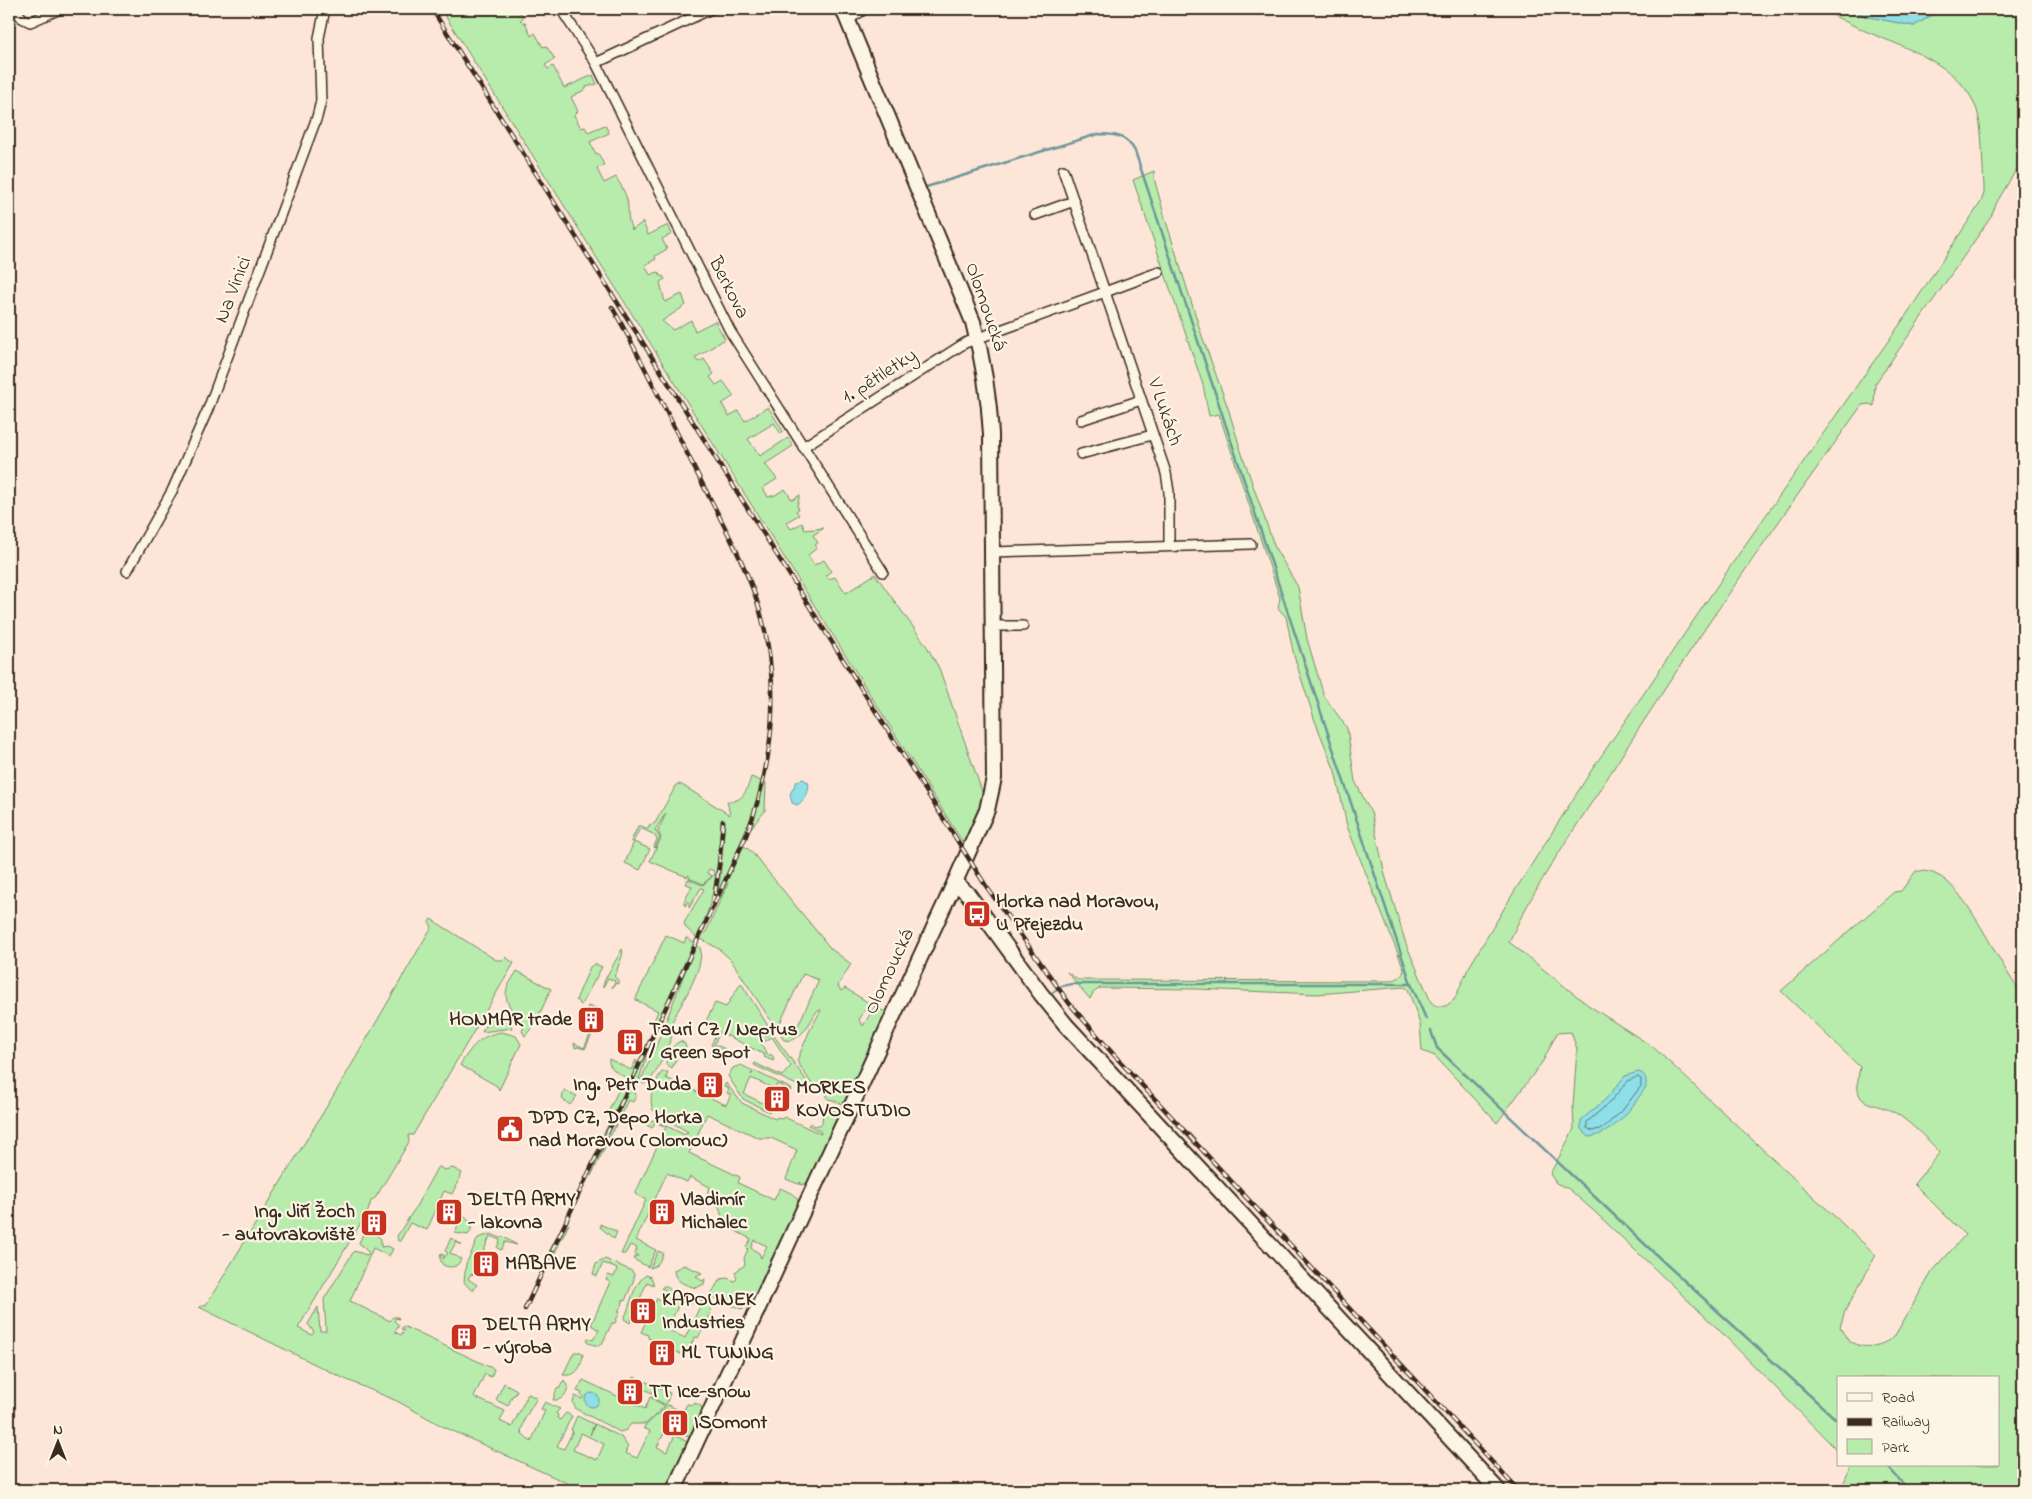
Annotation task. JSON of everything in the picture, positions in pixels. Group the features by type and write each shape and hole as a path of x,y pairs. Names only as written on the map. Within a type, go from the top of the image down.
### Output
{"street":[{"path":"14,9 22,18 30,22 60,9"},
{"name":"Na Vinici","path":"127,570 172,491 208,409 307,146 321,100 319,38 324,9"},
{"name":"Berkova","path":"561,9 596,63 730,331 883,572"},
{"path":"596,63 711,9"},
{"path":"845,14 865,9"},
{"name":"Olomoucká","path":"674,1490 955,882 986,810 992,790 994,766 990,415 985,372 973,322 845,14"},
{"name":"V Lukách","path":"1064,170 1167,481 1169,546"},
{"path":"1034,215 1074,202"},
{"path":"978,338 1159,272"},
{"name":"1. pětiletky","path":"803,447 959,346 978,338"},
{"path":"1081,420 1141,400"},
{"path":"1081,454 1152,435"},
{"path":"992,552 1251,544"},
{"path":"993,626 1023,626"},
{"path":"955,882 968,894 1066,1025 1498,1490"}],"green space":[{"path":"441,9 518,9 523,18 520,20 523,23 525,22 531,36 535,33 543,47 546,46 555,59 545,65 548,69 553,66 564,88 593,75 597,84 586,87 586,89 571,97 578,111 574,115 581,128 585,127 588,132 605,125 609,133 590,142 604,165 597,169 604,183 616,177 627,199 628,218 632,230 643,222 648,235 668,225 672,234 662,239 667,249 655,256 656,259 645,265 650,275 658,272 665,279 660,282 665,302 682,294 686,305 662,321 673,330 691,320 695,331 715,321 725,339 695,358 698,362 704,359 714,374 710,377 716,385 723,381 734,396 722,404 729,416 738,411 745,421 768,407 783,431 781,434 774,423 748,439 760,456 788,438 793,446 765,464 777,479 763,488 768,497 785,489 792,500 800,495 797,506 799,509 796,511 799,515 786,522 791,529 802,523 805,530 824,528 813,535 818,543 815,545 817,548 808,555 814,565 824,560 831,571 826,575 829,579 835,577 846,593 875,574 926,645 939,668 984,797 965,846"},
{"path":"1821,9 1852,9 1864,16 1914,26 1942,9 2023,9 2023,158 1997,202 1991,217 1875,384 1874,406 1869,404 1862,405 1732,589 1669,682 1556,858 1519,920 1509,942 1588,1005 1653,1047 1876,1255 1845,1311 1840,1327 1850,1341 1864,1346 1879,1345 1894,1337 1932,1272 1965,1235 1914,1184 1940,1152 1899,1115 1866,1102 1861,1098 1858,1092 1860,1067 1781,991 1894,892 1901,891 1916,871 1935,874 1947,881 1970,910 2013,982 2023,995 2023,1490 1841,1490 1851,1466 2000,1466 2000,1376 1837,1376 1837,1450 1716,1327 1596,1213 1569,1189 1556,1183 1550,1174 1574,1129 1573,1106 1577,1049 1571,1032 1557,1033 1543,1061 1497,1123 1435,1056 1422,1051 1420,1024 1408,989 1404,987 1317,994 1197,989 1100,988 1093,993 1090,999 1067,972 1078,980 1389,981 1401,976 1404,969 1347,826 1335,771 1315,721 1294,656 1286,617 1278,608 1280,598 1219,414 1209,416 1203,385 1133,180 1154,171 1154,178 1165,218 1241,451 1275,548 1298,587 1307,639 1324,696 1347,728 1355,781 1372,815 1385,875 1406,944 1431,1002 1436,1006 1446,1006 1454,1000 1468,969 1514,892 1593,768 1745,545 1905,317 1981,202 1984,186 1979,118 1969,94 1945,69 1914,51 1865,31"},
{"path":"1873,9 1924,9 1912,16"},
{"path":"751,777 766,783 765,811 751,828 747,826 737,851 740,853 744,846 751,851 831,949 851,964 838,986 841,991 845,988 869,1003 859,1020 863,1026 875,1006 888,1014 846,1105 828,1099 825,1090 811,1083 797,1061 821,1010 817,1011 808,1026 795,1039 784,1040 781,1036 784,1028 795,1032 819,980 803,974 779,1025 779,1033 731,960 719,949 701,939 728,883 719,900 716,898 720,878 725,821 721,820 717,866 712,895 697,938 686,928 684,923 704,889 701,888 689,908 689,902 685,906 684,902 692,886 686,884 688,879 703,885 714,875 714,871 709,869 707,873 712,876 703,884 689,878 689,875 687,877 650,861 661,838 658,831 666,813 655,830 660,838 655,848 657,839 653,834 640,828 633,842 631,841 638,826 647,829 649,825 655,823 677,784 682,785 730,815 727,801 737,800 744,795"},
{"path":"634,842 650,849 640,870 625,863"},
{"path":"431,919 496,960 502,960 505,957 514,963 413,1135 408,1135 409,1142 376,1197 371,1201 368,1211 298,1328 312,1335 314,1332 308,1324 318,1307 320,1331 326,1331 324,1299 354,1251 367,1255 369,1253 359,1243 366,1227 381,1239 381,1247 388,1246 393,1249 389,1256 373,1248 350,1301 390,1321 393,1317 398,1317 399,1319 396,1318 394,1321 399,1325 395,1332 401,1335 404,1330 401,1329 403,1326 494,1369 491,1377 485,1374 474,1397 505,1411 500,1421 512,1427 528,1394 537,1398 525,1418 521,1432 531,1442 545,1411 541,1409 545,1402 560,1409 556,1413 558,1415 557,1418 560,1420 566,1413 572,1416 557,1446 564,1449 573,1431 571,1430 577,1416 594,1424 590,1435 595,1424 621,1437 628,1447 625,1453 637,1458 650,1431 643,1428 668,1405 683,1412 687,1404 694,1405 695,1403 701,1406 703,1413 691,1438 677,1432 685,1415 676,1410 657,1447 667,1452 675,1435 689,1443 668,1490 582,1490 442,1426 397,1401 345,1379 199,1307 206,1305 341,1083 432,927 429,922","holes":["581,1433 604,1444 597,1460 573,1450"]},
{"path":"666,935 684,943 687,938 700,947 701,956 690,989 668,1030 672,1033 671,1039 663,1057 652,1077 644,1084 616,1072 609,1064 609,1059 631,1070 636,1060 637,1066 634,1079 644,1056 647,1056 639,1079 641,1079 691,957 689,956 655,1028 652,1025 658,1011 636,1000 636,998"},
{"path":"622,949 622,957 614,976 618,980 618,984 616,983 612,988 615,981 608,978 603,987 608,974"},
{"path":"595,964 602,967 581,1005 576,1000 590,967"},
{"path":"517,971 551,989 535,1024 525,1036 522,1031 525,1025 515,1015 506,997 507,988"},
{"path":"741,983 770,1029 767,1031 765,1029 758,1033 760,1038 772,1033 806,1080 805,1089 754,1065 755,1063 782,1076 791,1066 772,1037 761,1044 769,1056 771,1054 774,1058 773,1061 720,1032 714,1044 725,1049 724,1051 711,1045 717,1032 704,1025 715,1003 726,1007"},
{"path":"588,1006 599,1009 601,1015 585,1049 575,1048 574,1043 584,1048 600,1013 590,1008 580,1028"},
{"path":"496,1014 509,1021 512,1028 482,1032 487,1022"},
{"path":"502,1032 516,1036 521,1044 499,1090 497,1086 460,1065 476,1043 487,1036"},
{"path":"681,1041 685,1044 686,1048 683,1057 678,1055 672,1068 666,1064 667,1057 673,1047"},
{"path":"741,1065 753,1071 751,1075 754,1071 792,1089 790,1089 791,1091 777,1084 775,1089 751,1078 744,1094 771,1107 769,1112 743,1099 728,1076 733,1068"},
{"path":"662,1072 668,1072 666,1078 726,1105 731,1095 727,1093 729,1089 724,1086 726,1083 742,1103 775,1119 777,1117 782,1119 784,1117 821,1134 820,1131 808,1125 811,1123 815,1126 822,1124 823,1109 828,1107 841,1115 808,1183 800,1185 801,1182 798,1184 786,1179 797,1150 771,1138 759,1138 707,1114 689,1153 740,1177 738,1183 774,1200 780,1188 794,1196 799,1204 753,1304 741,1309 710,1296 720,1279 727,1278 734,1281 737,1279 735,1272 745,1265 744,1258 748,1249 746,1247 751,1239 724,1225 717,1204 707,1194 710,1187 690,1177 687,1182 667,1173 636,1240 656,1250 648,1267 633,1259 635,1256 638,1256 635,1254 637,1248 630,1245 625,1254 621,1254 646,1200 635,1194 666,1127 655,1122 652,1128 645,1124 654,1120 685,1135 688,1132 671,1122 675,1119 671,1118 670,1121 670,1118 667,1116 666,1119 661,1116 660,1112 658,1113 653,1110 651,1100 654,1085","holes":["754,1240 767,1246 761,1258 759,1253 751,1248"]},
{"path":"624,1088 635,1092 636,1096 633,1102 628,1100 591,1176 605,1144 602,1137 614,1114 609,1110 618,1091","holes":["626,1090 628,1093 617,1115 615,1111"]},
{"path":"564,1090 577,1096 570,1105 562,1099"},
{"path":"440,1167 444,1170 453,1168 462,1173 452,1194 444,1191 427,1230 410,1223 400,1241 398,1241 397,1236 437,1168"},
{"path":"463,1214 471,1224 471,1231 468,1235 455,1233"},
{"path":"569,1224 551,1260 552,1257 548,1254 563,1225 563,1231"},
{"path":"600,1224 617,1232 614,1239 600,1227"},
{"path":"491,1234 500,1238 502,1236 517,1245 505,1242 501,1250 497,1248 500,1240 490,1236 474,1274 470,1275 468,1279 477,1285 472,1291 464,1282 466,1264 478,1238"},
{"path":"451,1238 462,1245 456,1242 450,1253 461,1259 458,1264 451,1267 443,1265 440,1259 441,1254 444,1255 443,1259 448,1253 445,1251"},
{"path":"658,1251 663,1253 661,1258 657,1264 650,1268"},
{"path":"605,1259 610,1261 609,1265 603,1263 597,1276 593,1274 596,1264"},
{"path":"614,1263 632,1271 634,1279 625,1301 623,1300 622,1306 618,1310 620,1311 615,1323 612,1323 602,1344 599,1344 599,1346 587,1341 588,1338 593,1340 599,1330 591,1325 610,1282 606,1280 608,1275 614,1277 617,1269 610,1266"},
{"path":"684,1265 702,1273 696,1276 702,1281 705,1279 704,1284 696,1288 678,1280 674,1270"},
{"path":"646,1275 651,1277 654,1285 647,1282 630,1323 624,1319 638,1284"},
{"path":"667,1286 672,1292 671,1298 673,1299 680,1293 702,1300 699,1306 682,1298 667,1329 685,1338 703,1300 710,1302 711,1310 708,1320 698,1338 695,1337 685,1356 648,1338 648,1335 641,1332 657,1298 663,1301 667,1291 661,1288"},
{"path":"574,1352 581,1352 583,1355 578,1370 572,1374 563,1375"},
{"path":"634,1377 656,1386 652,1393 632,1383"},
{"path":"564,1380 568,1387 566,1393 563,1397 553,1400 557,1388 559,1389"},
{"path":"583,1380 645,1409 650,1397 665,1406 646,1424 631,1424 626,1430 620,1432 576,1409 573,1403 575,1396 582,1399 584,1397 581,1395 582,1393 577,1391"},
{"path":"504,1383 517,1390 508,1406 496,1400"},
{"path":"657,1387 670,1393 666,1405 652,1398"}],"water":[{"path":"1852,9 1873,9 1912,16 1924,9 1942,9 1914,26 1864,16"},
{"path":"803,779 808,782 809,789 804,799 797,805 792,803 790,794 797,781"},
{"path":"1638,1072 1644,1076 1646,1087 1635,1103 1607,1131 1589,1137 1581,1129 1581,1120 1606,1099 1625,1076"},
{"path":"589,1393 595,1393 599,1400 595,1407 589,1407 585,1403 585,1397"}],"waterway":[{"path":"923,188 1098,134 1119,136 1128,142 1135,151 1411,984 1426,1019"},
{"path":"1049,995 1062,986 1072,984 1411,984"},
{"path":"1431,1031 1437,1048 1667,1265 1837,1420"},
{"path":"1887,1466 1909,1490"}],"railway":[{"path":"432,9 986,886 1069,1003 1114,1055 1518,1490"},
{"path":"525,1309 746,836 764,777 772,716 769,655 764,625 749,578 644,366 612,307"},
{"path":"715,894 723,821"}],"place":[{"name":"Horka nad Moravou, U Přejezdu","path":"977,914"},
{"name":"HONMAR trade","path":"591,1020"},
{"name":"Tauri CZ / Neptus / Green spot","path":"630,1042"},
{"name":"Ing. Petr Duda","path":"710,1085"},
{"name":"MORKES KOVOSTUDIO","path":"777,1099"},
{"name":"DPD CZ, Depo Horka nad Moravou (Olomouc)","path":"510,1129"},
{"name":"DELTA ARMY - lakovna","path":"449,1212"},
{"name":"Vladimír Michalec","path":"662,1212"},
{"name":"Ing. Jiří Žoch - autovrakoviště","path":"374,1223"},
{"name":"MABAVE","path":"486,1264"},
{"name":"KAPOUNEK Industries","path":"643,1311"},
{"name":"DELTA ARMY - výroba","path":"464,1337"},
{"name":"ML TUNING","path":"662,1353"},
{"name":"TT Ice-snow","path":"630,1392"},
{"name":"ISOmont","path":"675,1423"}]}
